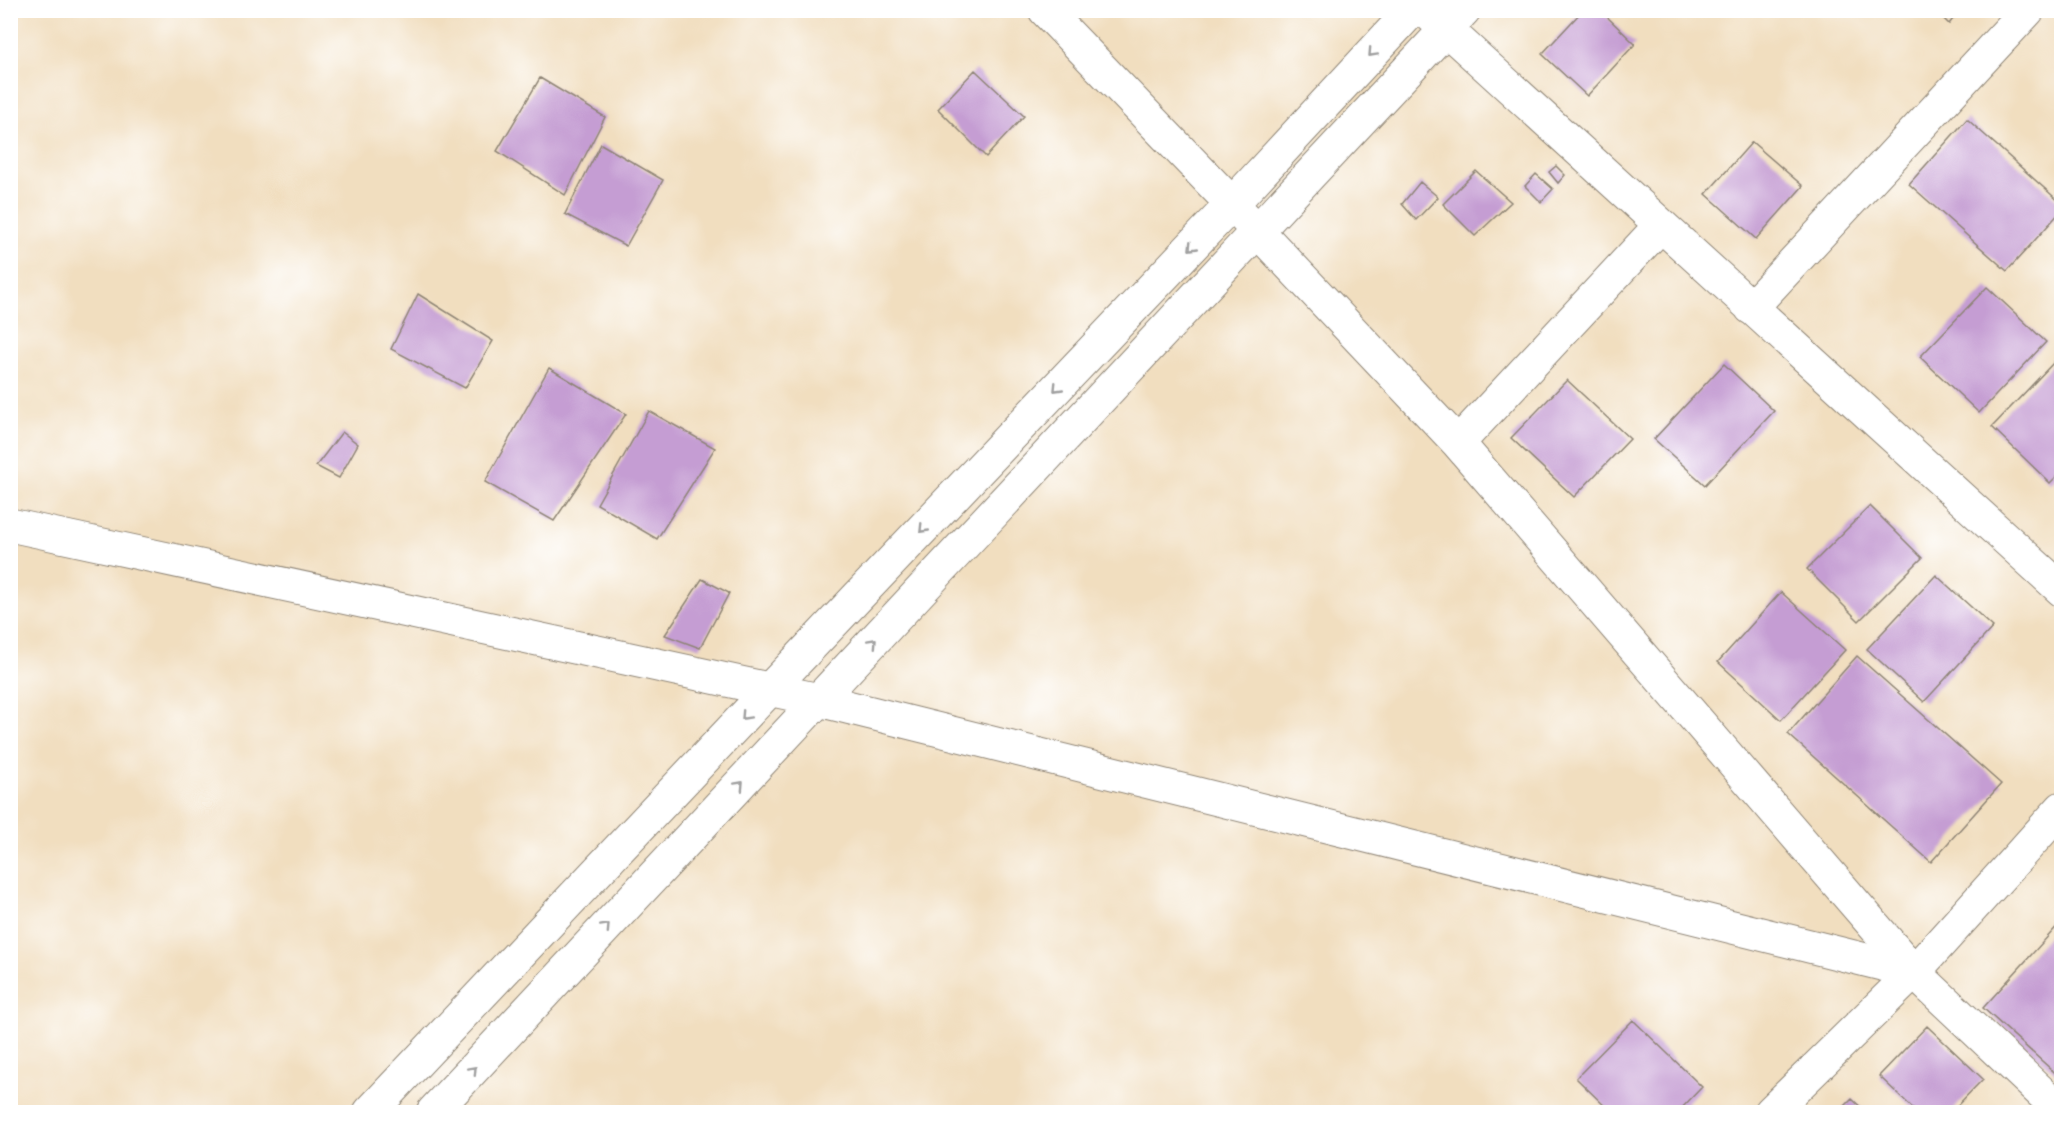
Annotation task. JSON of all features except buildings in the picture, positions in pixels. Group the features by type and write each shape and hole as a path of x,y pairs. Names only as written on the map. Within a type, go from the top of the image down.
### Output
{"street":[{"path":"1045,10 1458,443 1914,972 2061,1112"},
{"path":"370,1113 1232,204 1412,10"},
{"path":"1751,308 2028,10"},
{"path":"433,1113 1258,231 1445,17 1661,225 2061,590"},
{"path":"1458,443 1661,225"},
{"path":"10,525 819,699 1914,972"},
{"path":"1771,1113 1914,972 2061,808"}]}
